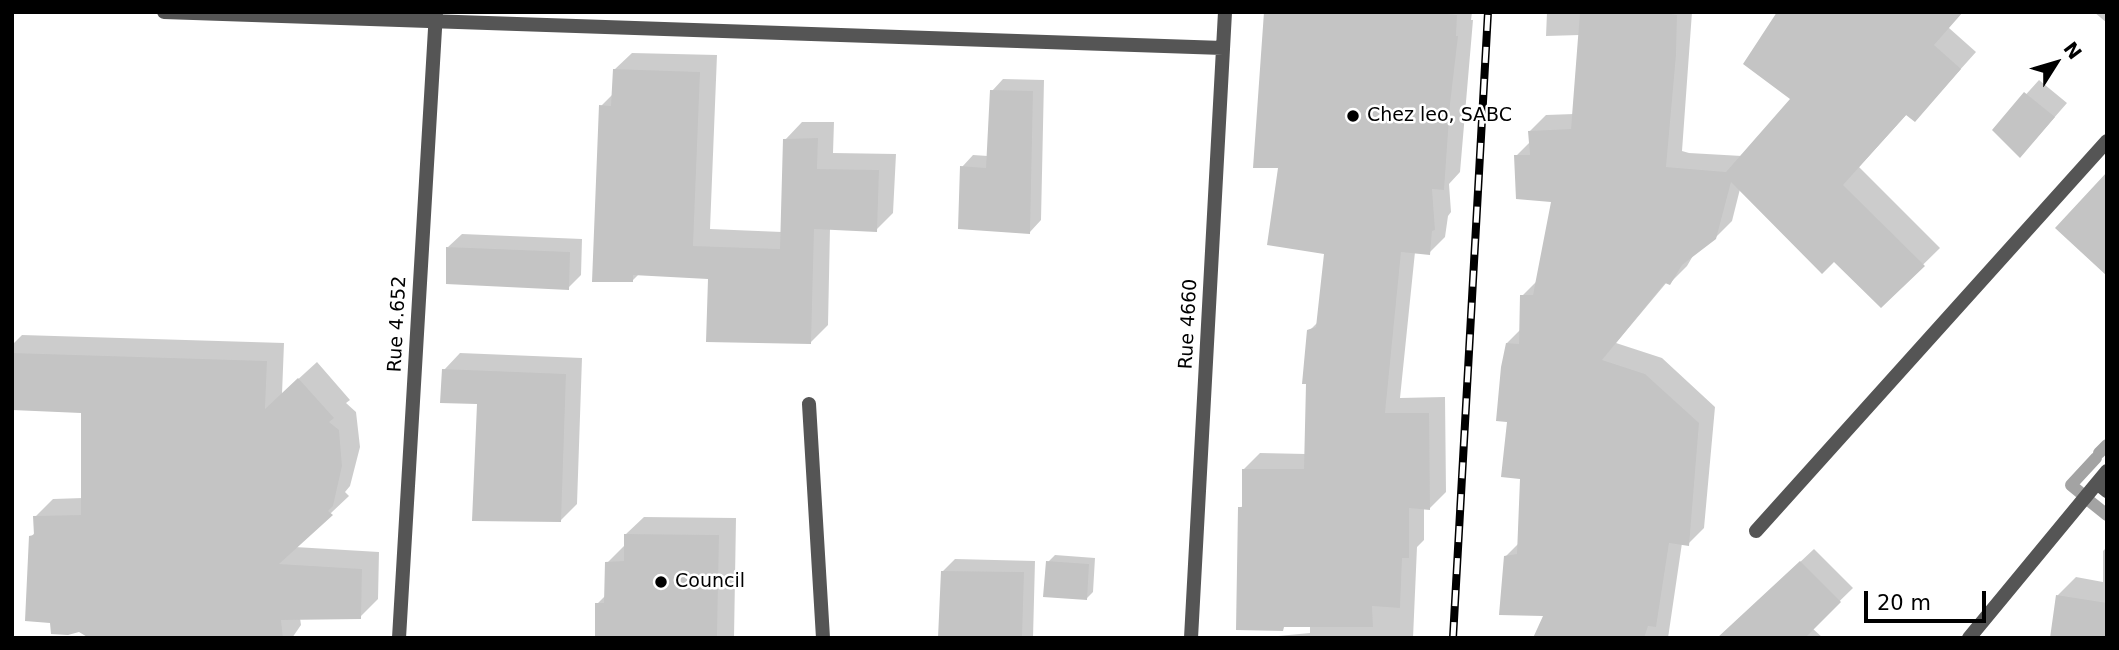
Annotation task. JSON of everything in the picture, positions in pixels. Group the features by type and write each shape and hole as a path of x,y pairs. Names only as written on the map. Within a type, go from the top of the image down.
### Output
{"street":[{"path":"164,12 436,17 1223,48"},
{"name":"Rue 4660","path":"1191,638 1225,12"},
{"name":"Rue 4.652","path":"399,638 436,17"},
{"path":"1756,531 2107,141"},
{"path":"809,404 823,638"},
{"path":"1969,638 2102,487 2107,471"}],"building":[{"path":"1264,12 1426,12 1457,15 1458,36 1444,190 1432,189 1435,230 1432,231 1430,255 1401,252 1385,413 1429,413 1430,510 1409,508 1409,558 1402,558 1400,608 1372,606 1373,627 1236,630 1238,507 1242,507 1242,469 1304,469 1306,384 1302,384 1307,330 1316,327 1324,254 1267,245 1278,168 1253,168"},
{"path":"1580,12 1659,12 1677,15 1666,167 1726,172 1790,99 1743,64 1777,12 1963,12 1934,45 1961,69 1915,122 1906,115 1843,185 1925,266 1881,308 1834,262 1822,274 1731,182 1716,239 1682,265 1670,285 1665,283 1602,360 1645,374 1699,423 1689,546 1669,543 1656,627 1648,626 1644,638 1533,638 1543,616 1499,615 1504,556 1517,554 1520,479 1501,477 1507,422 1496,421 1501,367 1506,343 1519,344 1520,295 1533,295 1551,202 1516,199 1514,155 1530,155 1528,131 1571,129"},
{"path":"613,69 700,72 693,246 780,249 783,139 818,138 817,169 879,170 877,232 814,229 811,344 706,342 708,279 633,275 633,282 592,282 599,105 611,106"},
{"path":"990,90 1033,91 1030,234 958,229 960,166 986,168"},
{"path":"2024,92 2055,117 2020,158 1992,130"},
{"path":"2107,172 2107,276 2055,228"},
{"path":"446,247 570,252 569,290 446,284"},
{"path":"12,353 267,361 265,409 298,378 334,418 329,422 339,430 342,466 333,506 328,511 333,515 279,564 362,569 361,619 281,620 283,638 89,638 79,632 68,635 51,634 50,623 25,621 29,536 34,535 33,516 81,515 81,413 12,410"},
{"path":"442,369 566,374 561,522 472,521 477,404 440,403"},
{"name":"Council","path":"624,534 719,535 717,638 595,638 595,603 604,603 605,562 624,561"},
{"path":"1046,561 1089,564 1087,600 1043,597"},
{"path":"1800,561 1841,602 1805,638 1717,638"},
{"path":"941,571 1024,572 1022,638 938,638"},
{"path":"2056,595 2107,603 2107,638 2050,638"}],"waterway":[{"path":"2099,453 2107,445"},
{"path":"2082,494 2071,485 2096,458"},
{"path":"2087,499 2107,515"}],"railway":[{"path":"1453,638 1488,12"}],"place":[{"name":"Chez leo, SABC","path":"1353,116"},
{"name":"Council","path":"661,582"}]}
